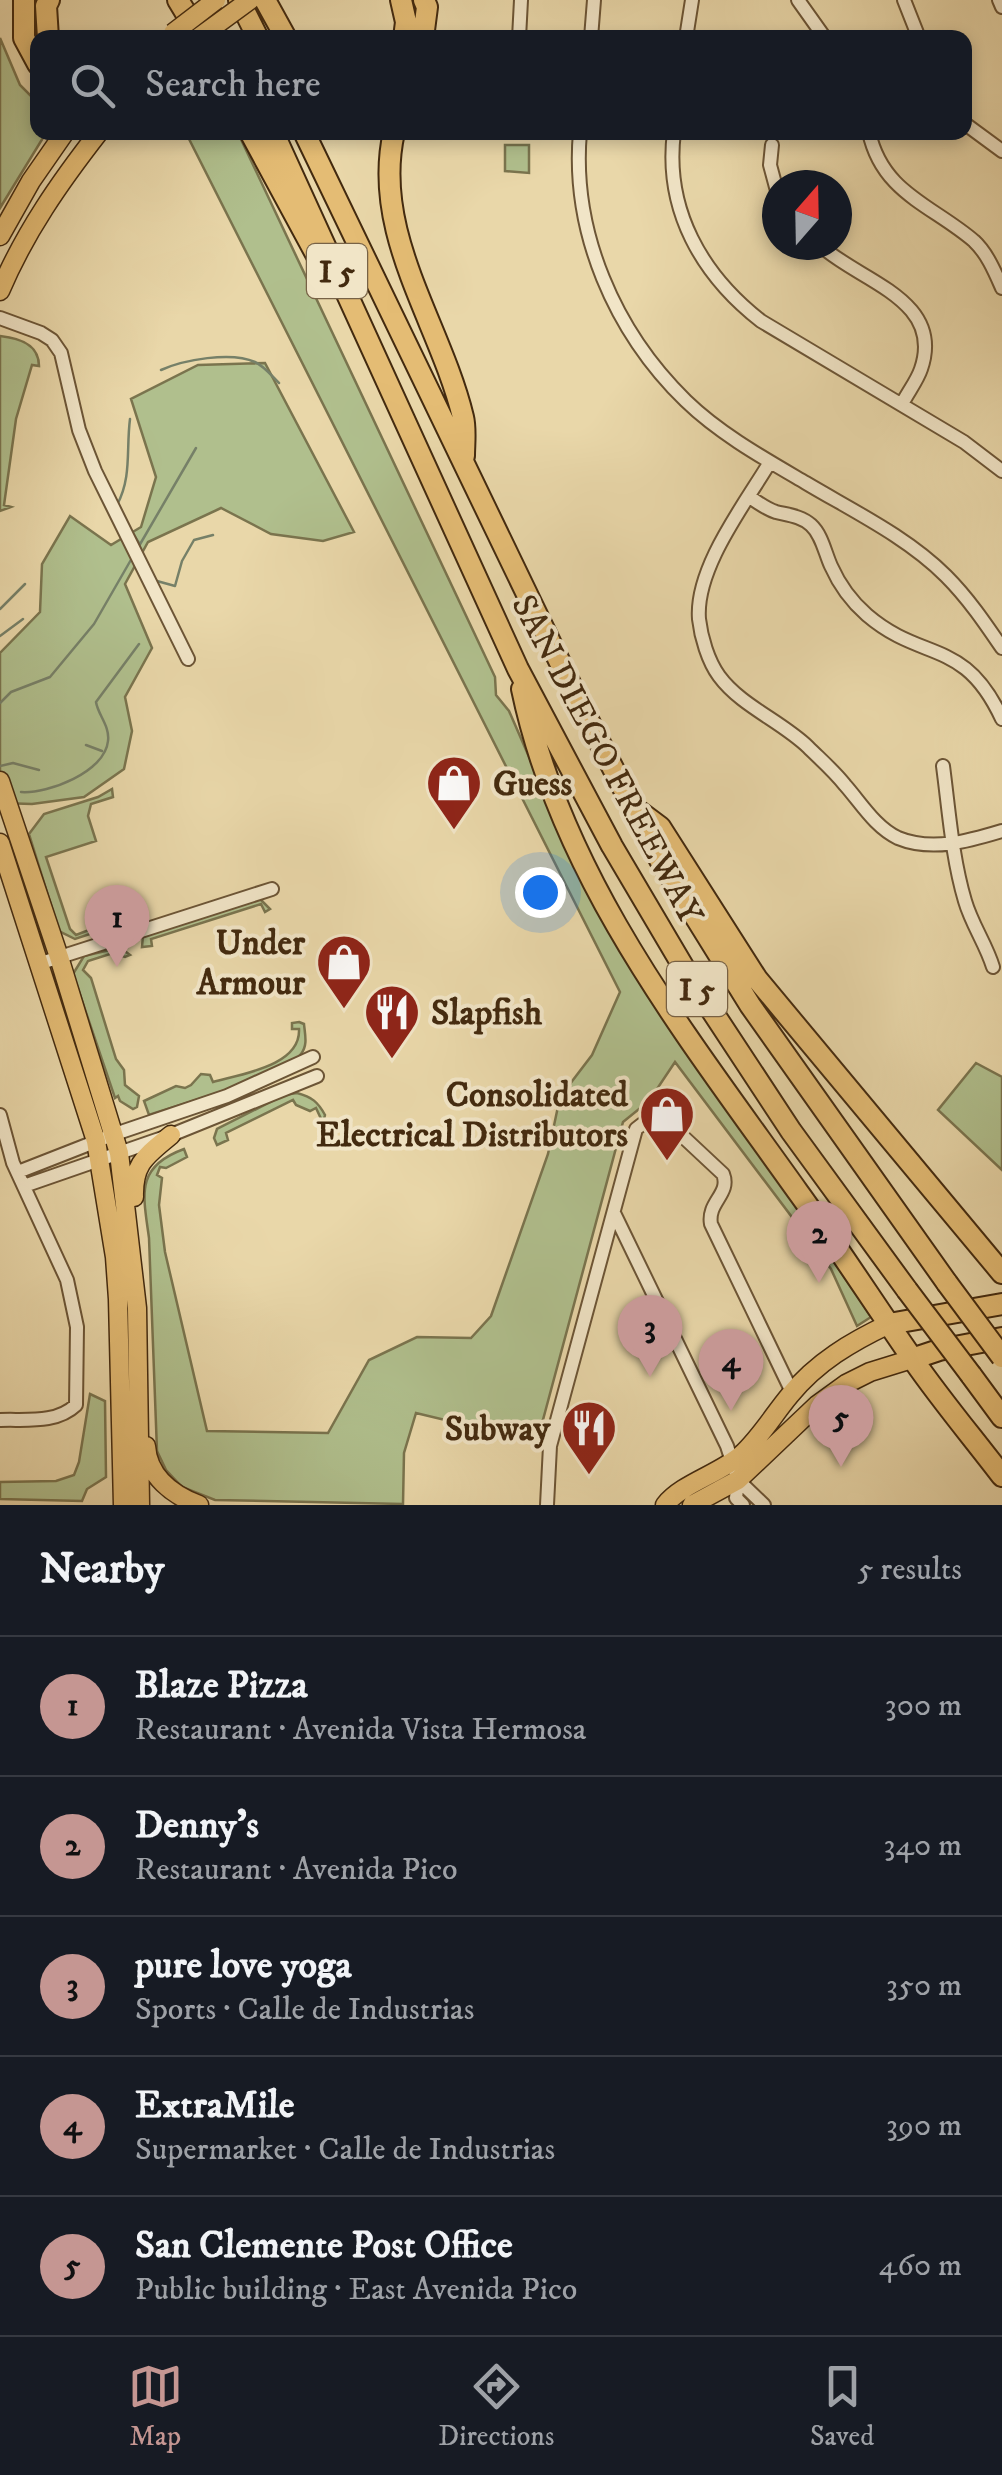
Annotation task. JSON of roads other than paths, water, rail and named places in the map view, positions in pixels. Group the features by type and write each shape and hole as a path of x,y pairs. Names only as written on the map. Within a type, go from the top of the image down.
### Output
{"highway":[{"path":"24,0 24,38 30,49"},
{"path":"48,30 49,0"},
{"path":"178,0 195,30"},
{"path":"204,0 221,30"},
{"path":"238,0 254,30"},
{"path":"264,0 281,30"},
{"path":"401,0 405,30"},
{"path":"423,30 424,0"},
{"path":"254,140 313,250 370,342"},
{"name":"SAN DIEGO FREEWAY","path":"276,140 518,669 612,846 686,973 791,1131 1002,1417"},
{"name":"SAN DIEGO FREEWAY","path":"308,140 579,702 660,860 750,1005 1002,1357"},
{"path":"392,140 388,159 397,239 464,420 464,464"},
{"path":"518,669 531,731 597,894 664,1003 912,1359 1002,1476"},
{"path":"634,807 660,827 756,980 1002,1273"},
{"path":"889,1324 1002,1304"},
{"path":"912,1359 1002,1338"}],"main road":[{"path":"177,30 216,0"},
{"path":"210,30 250,0"},
{"path":"0,236 59,140"},
{"path":"0,290 16,254 58,185 93,140"},
{"path":"0,782 120,1153 135,1272 140,1505"},
{"path":"0,843 98,1151 115,1256 123,1505"},
{"path":"135,1272 140,1254 134,1178 139,1164 171,1136"},
{"path":"665,1505 672,1496 734,1472 746,1450 817,1367 849,1343 889,1324"},
{"path":"692,1505 846,1384 912,1359"},
{"path":"140,1425 145,1433 147,1456 158,1477 180,1498 199,1505"}],"street":[{"path":"519,30 521,0"},
{"path":"591,30 594,0"},
{"path":"687,30 692,0"},
{"path":"798,0 819,30"},
{"path":"904,0 915,30"},
{"path":"972,129 1002,150"},
{"path":"580,140 579,180 596,262 621,317 657,370 688,403 770,462 891,534 944,574 978,612 1002,648"},
{"path":"674,140 674,188 686,229 708,271 720,284 761,321 964,442 1002,471"},
{"path":"871,140 874,154 890,180 977,244 1002,288"},
{"path":"772,145 772,170"},
{"path":"839,260 896,294 914,312 924,337 922,367 902,404"},
{"path":"0,318 41,333 62,353 79,430 94,471 185,653"},
{"path":"770,462 704,580 699,618 717,674 804,744 884,829 899,838 926,845 952,844 1002,831"},
{"path":"749,496 768,508 808,522 840,582 860,608 890,632 968,668 984,686 1002,718"},
{"path":"943,766 952,844 966,904 993,967"},
{"path":"38,964 272,889"},
{"path":"21,1179 98,1151 115,1134 228,1096 313,1057"},
{"path":"98,1151 120,1153 171,1136 318,1076"},
{"path":"0,1115 21,1179 67,1280 77,1328 76,1405 56,1418 0,1420"},
{"path":"547,1505 550,1446 636,1130 654,1115 662,1117 723,1174 726,1182 709,1213 711,1224 792,1392"},
{"path":"614,1212 727,1446 736,1498 743,1505"},
{"path":"734,1472 764,1505"}],"waterway":[{"path":"161,370 194,360 233,357 258,364 279,383"},
{"path":"117,505 127,474 130,419"},
{"path":"139,546 196,448"},
{"path":"130,529 139,543"},
{"path":"157,581 175,586 182,561 194,540 213,535"},
{"path":"0,703 11,692 50,677 94,624 132,558"},
{"path":"0,609 25,584"},
{"path":"0,636 23,619"},
{"path":"21,792 46,789 74,779 105,752 108,736 96,702 139,644"},
{"path":"86,745 102,751"},
{"path":"0,766 13,763 39,770"}],"place":[{"name":"Guess","path":"454,832"},
{"name":"Blaze Pizza","path":"117,967"},
{"name":"Under Armour","path":"344,1011"},
{"name":"Slapfish","path":"392,1061"},
{"name":"Consolidated Electrical Distributors","path":"667,1163"},
{"name":"Denny's","path":"819,1283"},
{"name":"pure love yoga","path":"650,1377"},
{"name":"ExtraMile","path":"731,1411"},
{"name":"San Clemente Post Office","path":"841,1467"},
{"name":"Subway","path":"589,1477"}]}
